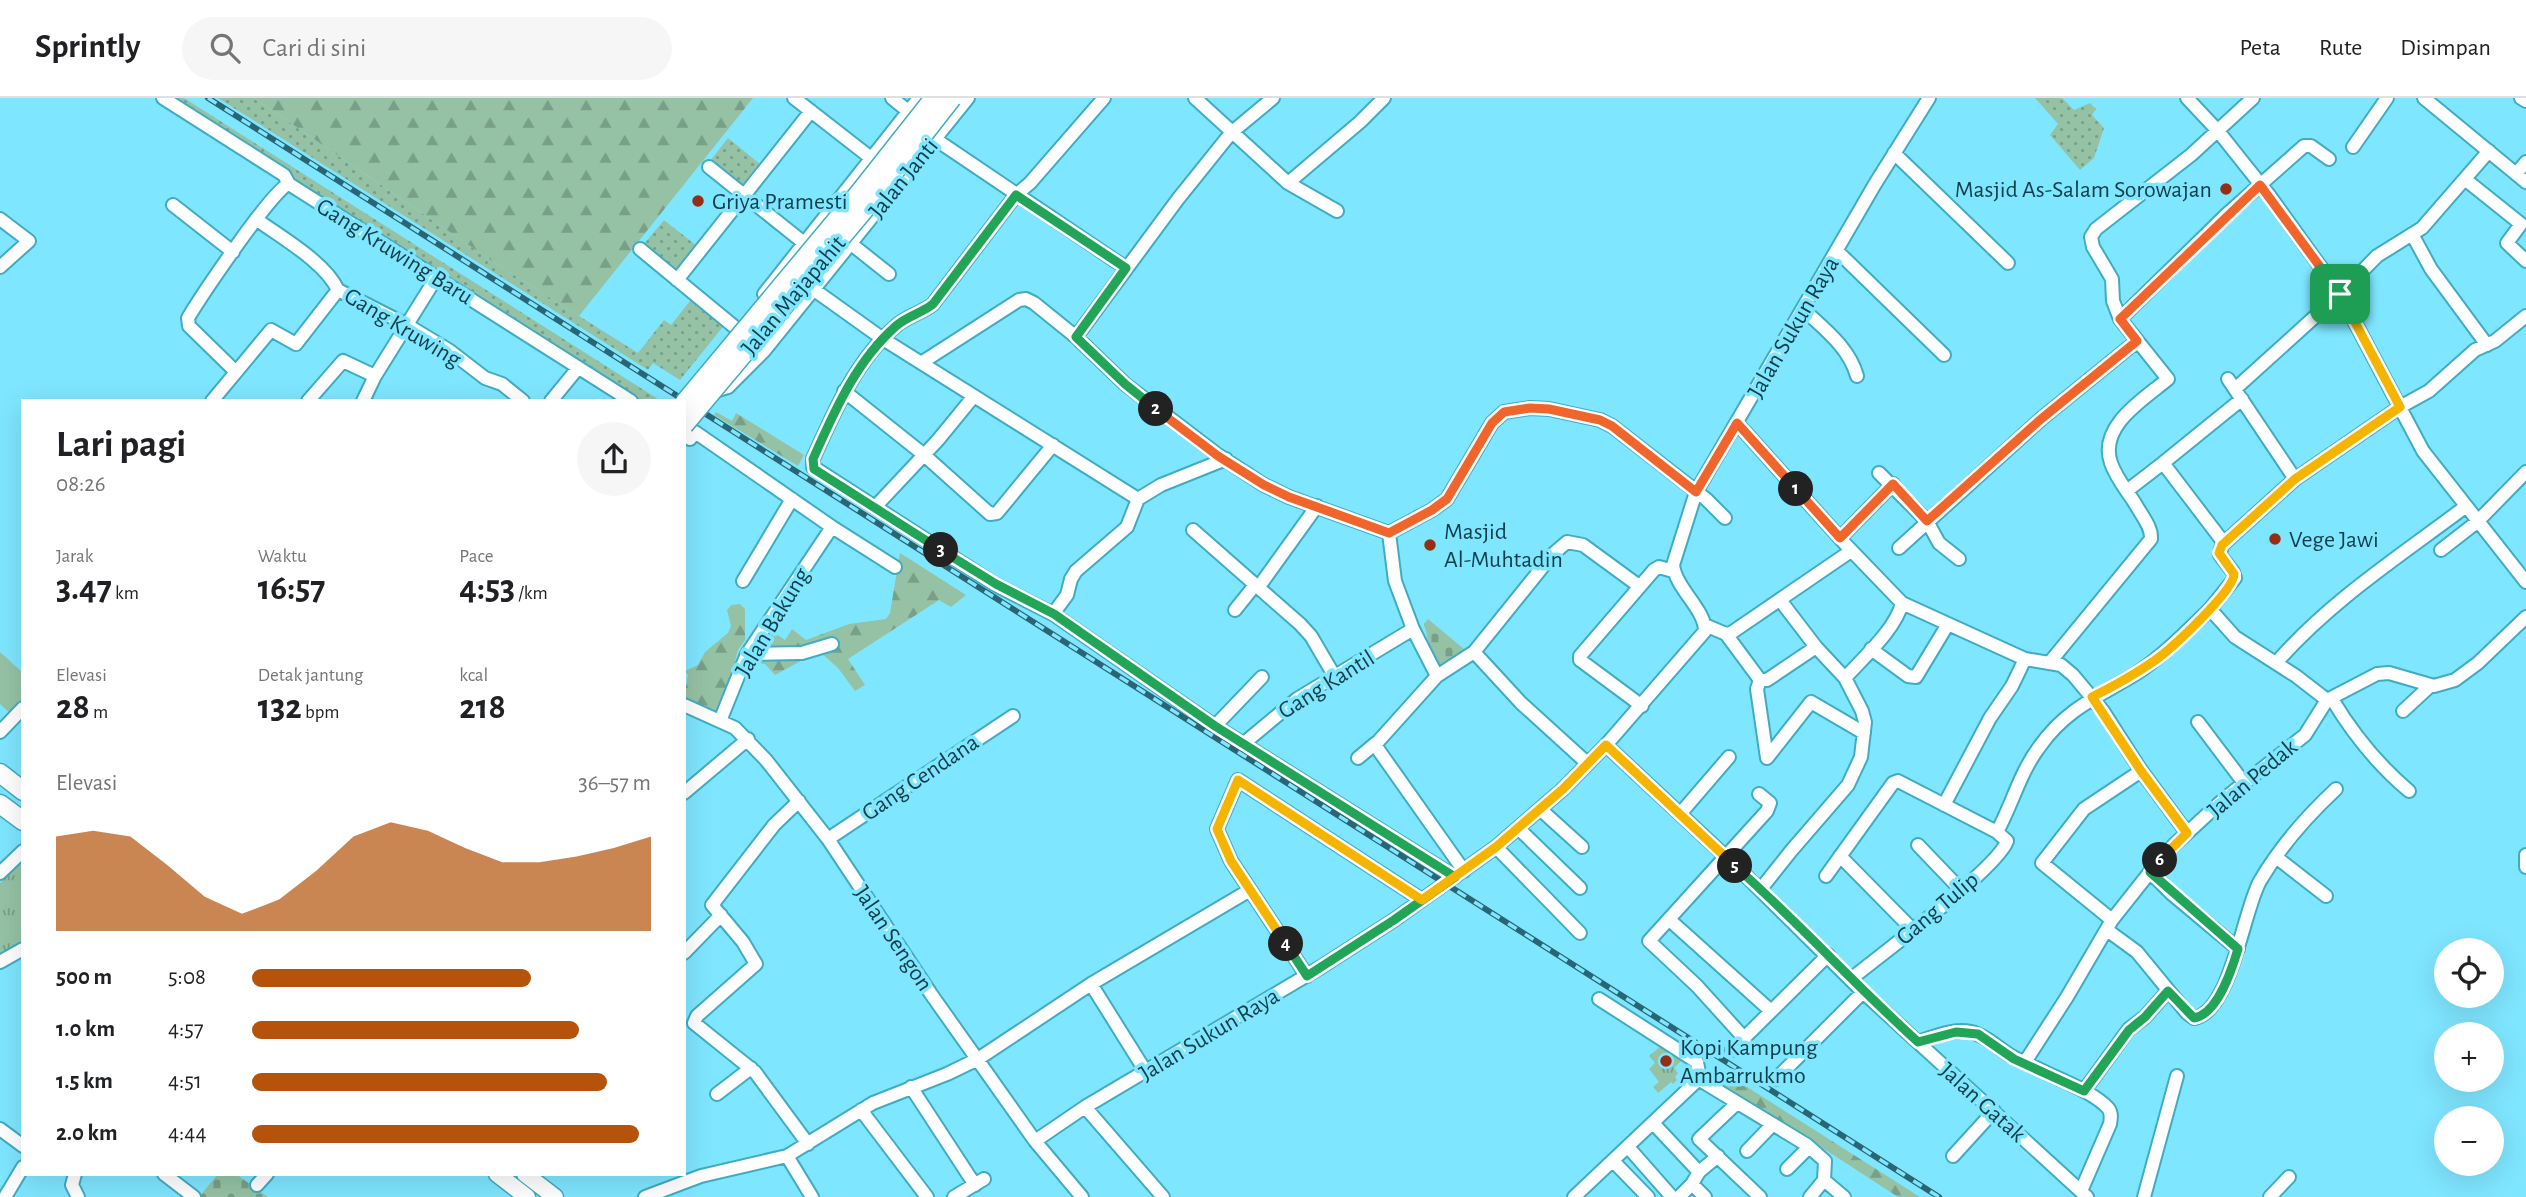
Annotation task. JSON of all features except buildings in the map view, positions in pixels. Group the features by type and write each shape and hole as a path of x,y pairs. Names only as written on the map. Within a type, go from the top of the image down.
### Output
{"highway":[{"name":"Jalan Majapahit","path":"686,401 859,193 934,98"},
{"name":"Jalan Majapahit","path":"686,423 870,203 952,98"},
{"path":"0,773 21,789"},
{"path":"0,787 21,803"},
{"path":"0,804 21,820"}],"main road":[{"path":"500,1176 527,1197"},
{"path":"528,1176 555,1197"}],"street":[{"name":"Gang Kruwing Baru","path":"163,98 284,175 289,184 628,399"},
{"path":"794,98 867,162 894,190"},
{"path":"892,98 908,111"},
{"name":"Jalan Janti","path":"919,98 729,340 713,374 714,389 728,387 764,351 968,98"},
{"path":"1104,98 1030,183 1016,195 933,304 898,323 883,339 844,391 812,465 814,469 996,584 1054,614 1243,744 1459,874"},
{"path":"1195,98 1288,183 1337,211"},
{"path":"1076,337 1231,133 1273,98"},
{"path":"1288,183 1384,98"},
{"name":"Jalan Sukun Raya","path":"1673,571 1675,553 1696,492 1894,153 1930,98"},
{"path":"2187,98 2260,185 2340,294 2423,451 2526,582"},
{"path":"2050,662 2151,539 2149,527 2110,462 2109,449 2113,433 2123,417 2168,379 2120,319 2113,301 2112,279 2093,247 2091,237 2096,229 2191,155 2253,98"},
{"path":"2353,147 2387,98"},
{"path":"2424,98 2521,178 2526,162"},
{"path":"2521,98 2526,102"},
{"path":"677,280 811,111"},
{"path":"935,139 1126,268"},
{"path":"2120,319 2260,185 2308,144 2329,159"},
{"path":"2128,490 2163,463 2235,389 2340,294 2377,256 2432,218 2488,151"},
{"path":"1894,153 2008,263"},
{"path":"709,167 804,243"},
{"path":"2466,180 2523,220 2506,244 2526,261"},
{"path":"236,372 187,322 198,301 256,219 282,187 289,184"},
{"path":"173,205 233,252"},
{"path":"0,219 29,241 0,267"},
{"name":"Gang Kruwing","path":"256,219 317,264 338,290 407,324 450,351 485,378 502,384 521,399"},
{"path":"2412,234 2431,269 2487,345"},
{"path":"850,243 888,274"},
{"path":"640,249 737,329 744,349 749,352 764,351"},
{"path":"1837,251 1944,355"},
{"path":"364,399 375,376 436,278"},
{"path":"813,289 883,339 1138,499"},
{"path":"214,399 271,330 296,344 338,290"},
{"path":"921,363 1019,300 1026,299 1076,337 1125,384 1264,485 1289,497 1389,533 1447,499 1492,423 1504,412 1530,408 1549,409 1600,420 1626,436 1725,518"},
{"path":"1803,309 1851,359 1857,376"},
{"path":"1826,876 1895,781 1907,784 1997,832 2021,779 2041,744 2065,719 2092,697 2158,658 2210,609 2235,578 2219,553 2224,543 2295,479 2400,407 2429,391 2475,350 2507,332 2526,316"},
{"path":"1899,548 2041,419 2137,341"},
{"path":"311,399 343,361 375,376"},
{"path":"553,399 578,368"},
{"path":"2235,389 2295,479"},
{"path":"844,391 923,454 990,514 994,514 1053,445"},
{"path":"874,507 938,440 974,396"},
{"path":"1737,423 1851,551 1902,603 2025,659 2061,665 2073,675 2092,697 2141,771 2187,833"},
{"path":"686,436 690,439 695,432 895,567"},
{"path":"1054,614 1067,596 1076,571 1127,527 1138,499 1161,485 1226,459"},
{"path":"2163,463 2224,543"},
{"path":"1880,472 1927,521 1939,543 1959,559"},
{"path":"2441,550 2477,522 2526,472"},
{"path":"1840,538 1893,484"},
{"path":"743,581 792,499"},
{"path":"1235,610 1256,587 1317,506"},
{"path":"2276,663 2299,637 2338,601 2465,507"},
{"name":"Jalan Bakung","path":"720,721 747,654 832,527"},
{"path":"1193,530 1300,624 1311,636 1335,677"},
{"path":"1389,533 1395,581 1413,629 1437,676"},
{"path":"1358,758 1375,744 1437,676 1474,652 1553,554 1566,542 1583,545 1639,586"},
{"path":"1726,634 1851,551"},
{"path":"1642,706 1579,658 1639,586 1659,567 1673,571 1705,625 1726,634 1760,680"},
{"path":"1760,890 1848,785 1861,757 1864,733 1862,711 1845,678 1816,647 1780,600"},
{"path":"1845,678 1898,615 1902,603"},
{"path":"2210,609 2235,637 2329,699 2384,770 2409,791"},
{"path":"2403,711 2430,686 2455,680 2478,663 2526,617"},
{"path":"1871,649 1908,676 1916,677 1948,624"},
{"name":"Jalan Sukun Raya","path":"1035,1141 1085,1107 1307,976 1496,847 1606,745 1705,631 1705,625"},
{"name":"Gang Kantil","path":"1243,744 1297,699 1413,629"},
{"path":"747,654 802,653 832,644"},
{"path":"1760,680 1768,680 1816,647"},
{"path":"1474,652 1521,703 1587,763"},
{"path":"1944,805 2025,659"},
{"name":"Jalan Pedak","path":"2025,1062 2110,925 2150,872 2187,833 2305,735 2329,699 2377,674 2389,673 2430,686"},
{"path":"1215,726 1262,677"},
{"path":"1760,680 1757,689 1767,758 1811,702 1864,733"},
{"name":"Jalan Sengon","path":"686,706 735,728 748,739 799,801 828,839 931,994 1035,1141 1082,1197"},
{"path":"0,732 21,711"},
{"name":"Gang Cendana","path":"828,839 1013,716"},
{"path":"2197,722 2244,783"},
{"path":"686,791 748,739"},
{"path":"1375,744 1459,874"},
{"name":"Jalan Gatak","path":"1606,745 1828,955 1863,992 2084,1194"},
{"path":"1680,814 1729,757"},
{"path":"2141,771 2084,809 2042,863 2137,952 2194,1018 2201,1017 2209,1010 2224,986 2259,883 2302,821 2336,789"},
{"path":"1307,976 1231,861 1217,829 1238,780 1422,900"},
{"path":"1745,1038 1697,986 1649,943 1770,807 1768,800 1759,794"},
{"path":"799,801 774,825 712,905 743,942 756,964 697,1016 694,1023 751,1068 808,1144"},
{"path":"1540,809 1582,847"},
{"path":"1518,828 1580,888"},
{"name":"Gang Tulip","path":"1851,979 1961,890 2004,849 2007,841 1997,832"},
{"path":"1918,845 1961,890"},
{"path":"1496,847 1580,933"},
{"path":"0,873 21,853"},
{"path":"2526,855 2526,867"},
{"path":"1840,856 1912,929"},
{"path":"2276,857 2326,896"},
{"path":"2150,872 2238,949"},
{"path":"645,1197 677,1179 787,1156 861,1110 978,1059 1091,984 1250,890"},
{"path":"686,951 721,915"},
{"path":"1673,923 1771,1010"},
{"path":"0,962 21,950"},
{"path":"1732,1050 1828,955"},
{"path":"1091,984 1146,1072"},
{"path":"2084,1091 2129,1030 2145,1017 2168,991"},
{"path":"1776,1079 1863,992"},
{"path":"1599,999 1697,1062 1700,1080 1809,1147 1825,1161 1824,1180 1810,1197"},
{"path":"1918,1042 1943,1034 1978,1034 2014,1059 2084,1091 2109,1109 2112,1115 2084,1194"},
{"path":"717,1094 751,1068"},
{"path":"2144,1197 2177,1076"},
{"path":"1577,1196 1700,1080"},
{"path":"911,1087 980,1182 954,1197"},
{"path":"1737,1103 1699,1139 1760,1197"},
{"path":"1085,1107 1163,1197"},
{"path":"861,1110 927,1197"},
{"path":"1953,1157 1994,1111"},
{"path":"1653,1124 1696,1178 1705,1197"},
{"path":"1747,1152 1773,1124"},
{"path":"0,1129 21,1145"},
{"path":"1628,1147 1672,1197"},
{"path":"1787,1169 1809,1147"},
{"path":"787,1156 812,1197"},
{"path":"1679,1197 1718,1156"},
{"path":"1613,1161 1648,1197"},
{"path":"5,1197 21,1170"},
{"path":"70,1176 73,1190 78,1197"},
{"path":"167,1176 194,1197"},
{"path":"257,1185 265,1176"},
{"path":"2270,1197 2289,1177"},
{"path":"1824,1180 1844,1197"}],"green space":[{"path":"168,98 184,98 658,399 639,399"},
{"path":"218,98 254,98 495,263 638,353 664,320 671,325 693,297 726,323 680,380 653,363 648,370"},
{"path":"254,98 753,98 579,316 495,263"},
{"path":"2035,98 2062,98 2074,110 2090,103 2096,109 2092,115 2104,128 2094,158 2080,170 2050,135 2058,124"},
{"path":"728,138 761,165 743,188 710,161"},
{"path":"664,220 697,246 677,271 644,244"},
{"path":"716,412 732,421 736,413 804,455 798,466 714,415"},
{"path":"900,553 966,595 951,607 939,600 848,659 865,685 855,691 838,668 819,651 775,675 765,664 758,663 753,649 759,641 765,644 773,632 785,640 792,629 806,640 849,624 886,619 890,613"},
{"path":"740,604 745,609 745,640 738,650 735,661 738,665 718,717 686,701 686,671 698,665 705,652 728,633 731,626 727,610 731,605"},
{"path":"1428,619 1464,649 1466,655 1442,671 1430,648 1424,624"},
{"path":"0,652 21,671 21,701 10,713 0,704"},
{"path":"21,864 21,944 0,955 0,883"},
{"path":"1661,1046 1682,1060 1674,1068 1678,1073 1675,1077 1677,1080 1658,1093 1653,1087 1659,1082 1649,1069 1655,1063 1649,1056"},
{"path":"1722,1071 1920,1197 1898,1197 1815,1143 1722,1089 1714,1081"},
{"path":"216,1176 239,1176 268,1197 199,1197"}],"railway":[{"path":"208,98 682,399"},
{"path":"686,401 1939,1197"}],"place":[{"name":"Masjid As-Salam Sorowajan","path":"2226,189"},
{"name":"Griya Pramesti","path":"698,201"},
{"name":"Vege Jawi","path":"2275,539"},
{"name":"Masjid Al-Muhtadin","path":"1430,545"},
{"name":"Kopi Kampung Ambarrukmo","path":"1666,1061"}],"route":[{"path":"2340,294 2260,185 2120,319 2137,341 2041,419 1927,521 1893,484 1840,538 1737,423 1696,492 1612,426 1600,420 1549,409 1530,408 1504,412 1492,423 1480,441 1447,499 1389,533 1289,497 1264,485 1218,456 1125,384 1076,337 1126,268 1016,195 933,304 898,323 883,339 844,391 812,465 814,469 996,584 1054,614 1215,726 1455,877 1441,888 1394,920 1307,976 1231,861 1217,829 1238,780 1422,900 1441,888 1496,847 1563,789 1606,745 1918,1042 1956,1032 1978,1034 2014,1059 2084,1091 2129,1030 2145,1017 2168,991 2194,1018 2205,1014 2224,986 2238,949 2150,872 2187,833 2141,771 2092,697 2137,673 2158,658 2210,609 2229,587 2235,578 2219,553 2222,545 2295,479 2400,407 2340,294"}]}
